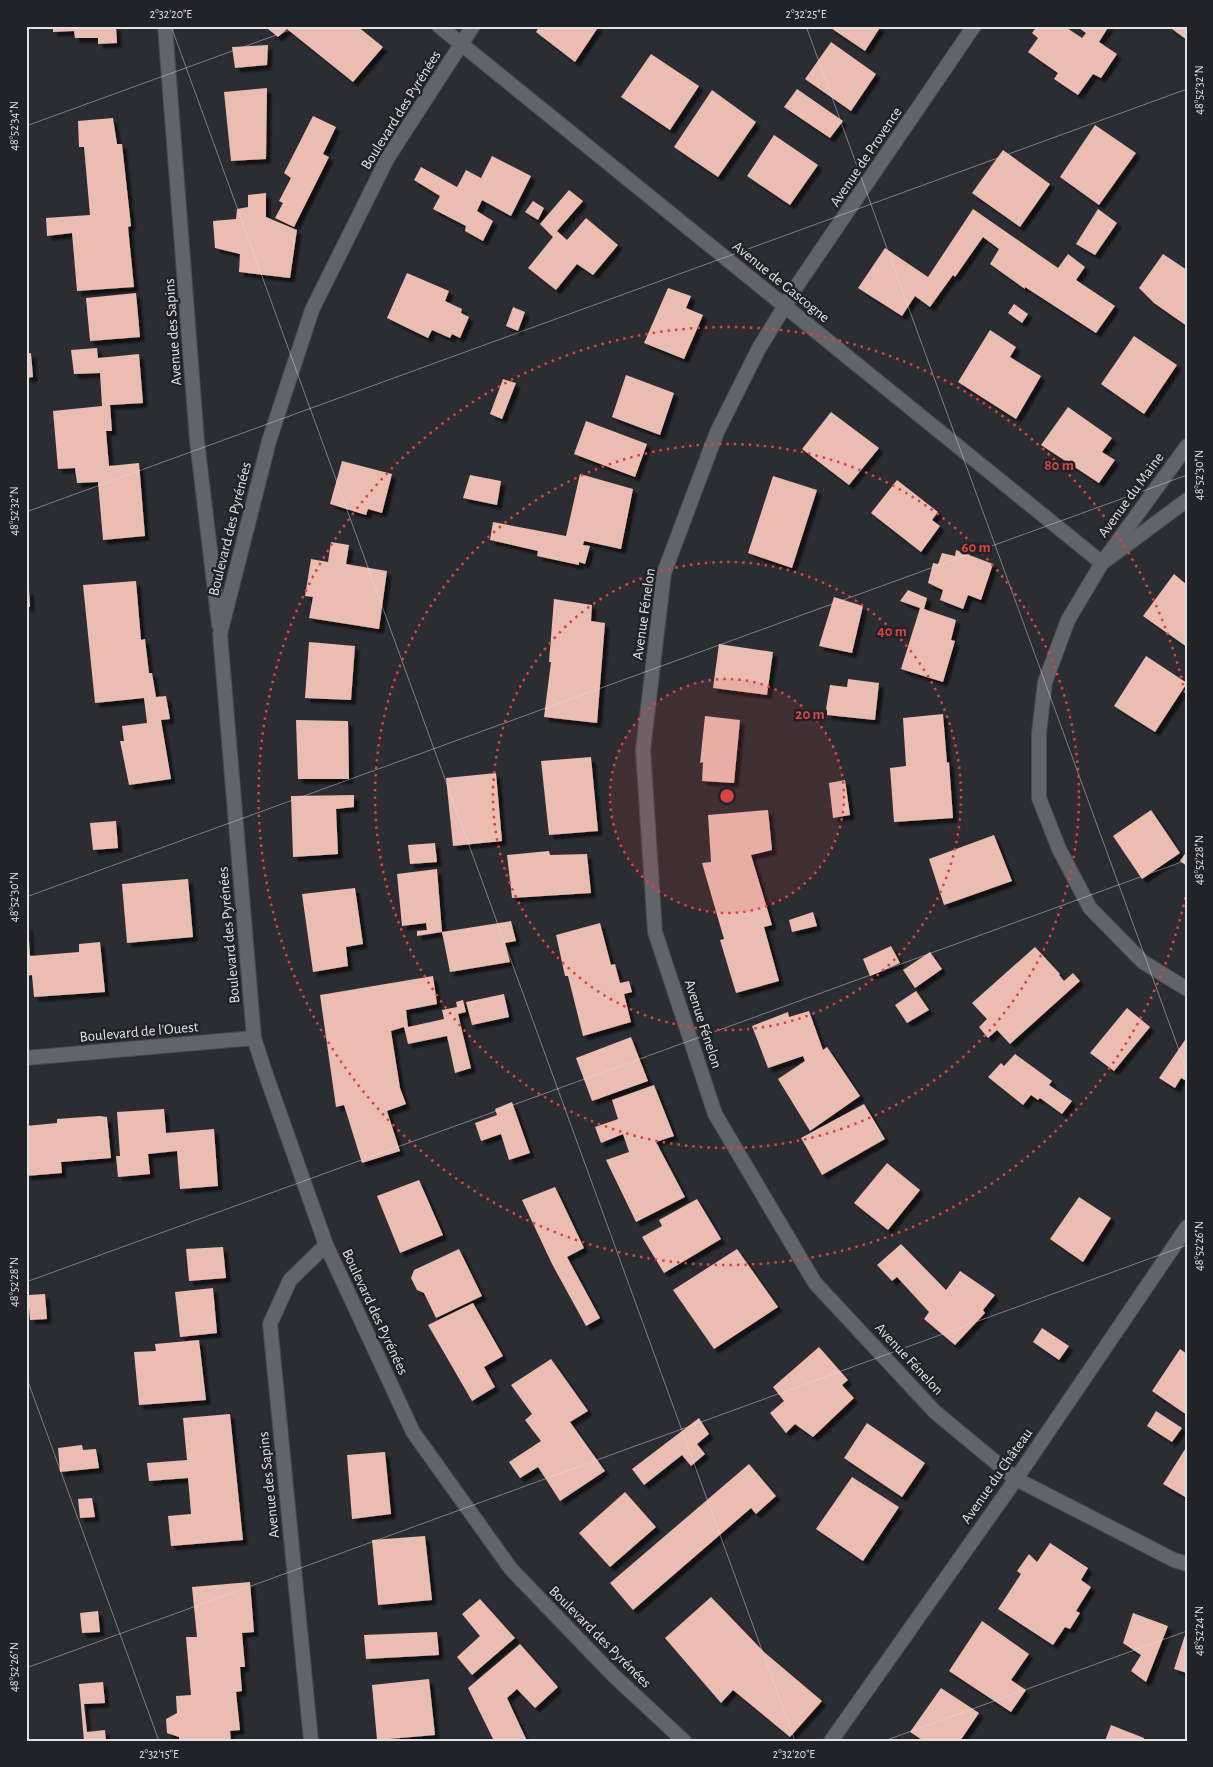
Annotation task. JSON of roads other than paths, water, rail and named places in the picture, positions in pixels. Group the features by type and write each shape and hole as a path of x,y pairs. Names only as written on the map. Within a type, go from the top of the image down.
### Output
{"street":[{"name":"Avenue des Sapins","path":"165,26 198,441 220,634"},
{"name":"Avenue de Gascogne","path":"439,26 1102,563"},
{"name":"Boulevard des Pyrénées","path":"473,26 387,159 312,310 269,441 220,634 254,1038 264,1072 326,1245 413,1432 511,1569 612,1675 684,1741"},
{"name":"Avenue de Provence","path":"785,305 974,26"},
{"name":"Avenue Fénelon","path":"785,305 758,350 717,432 664,572 643,750 655,932 715,1114 815,1283 935,1412 1016,1479 1174,1560 1187,1564"},
{"name":"Avenue du Maine","path":"1187,446 1102,563 1068,620 1045,682 1040,733 1039,798 1059,848 1090,908 1143,962 1187,989"},
{"path":"1102,563 1187,500"},
{"name":"Boulevard de l'Ouest","path":"26,1058 254,1038"},
{"name":"Avenue du Château","path":"830,1741 1016,1479 1187,1227"},
{"name":"Avenue des Sapins","path":"310,1741 270,1324 290,1280 326,1245"}]}
